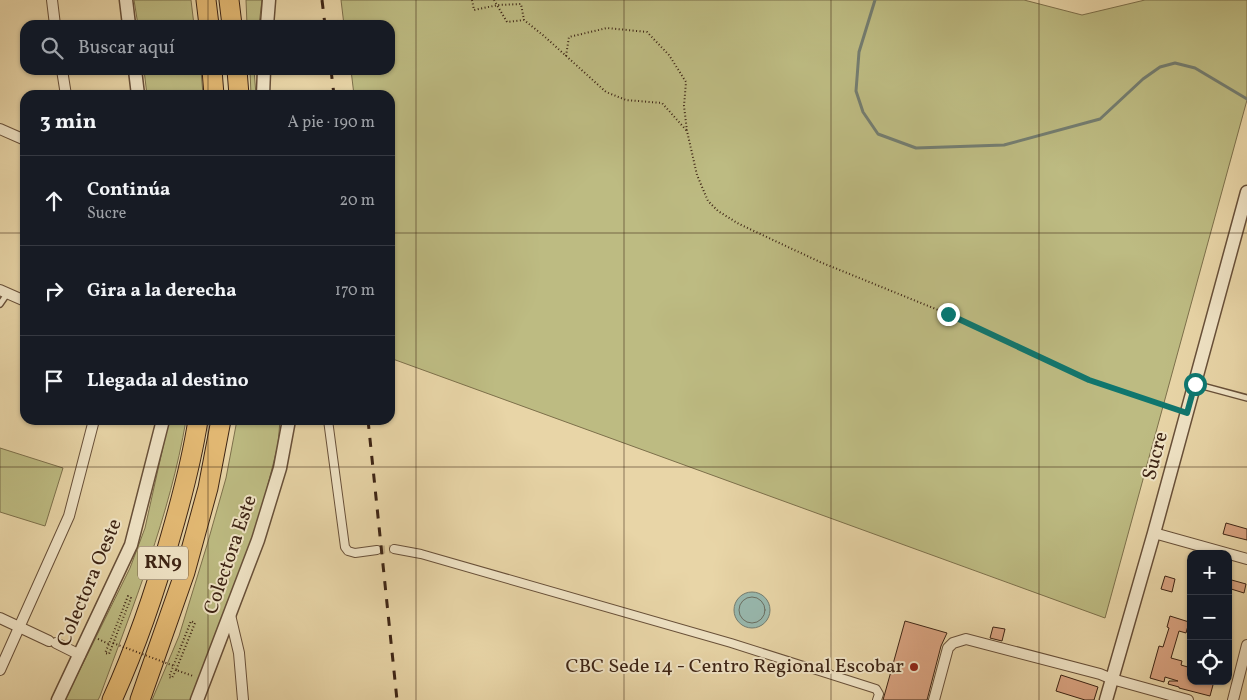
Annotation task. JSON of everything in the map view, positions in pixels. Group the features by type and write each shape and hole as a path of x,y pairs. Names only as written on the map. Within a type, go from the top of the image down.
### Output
{"highway":[{"path":"230,0 233,20"},
{"path":"234,20 236,0"},
{"path":"212,75 214,90"},
{"path":"237,75 239,90"},
{"name":"RN9","path":"112,700 144,624 162,569 182,498 197,425"},
{"name":"RN9","path":"140,700 185,572 208,488 220,425"}],"street":[{"path":"52,0 54,20"},
{"path":"126,0 128,20"},
{"path":"268,20 270,0"},
{"path":"63,75 65,90"},
{"path":"136,75 137,90"},
{"path":"264,75 264,90"},
{"path":"0,128 20,138"},
{"name":"Sucre","path":"1106,700 1246,200"},
{"path":"4,292 20,299"},
{"path":"0,670 21,627 69,516 93,425"},
{"name":"Colectora Oeste","path":"58,700 131,545 162,425"},
{"name":"Colectora Este","path":"197,700 258,540 280,468 288,425"},
{"path":"329,425 345,547 348,551 355,553 377,550"},
{"path":"1154,533 1247,558"},
{"path":"394,549 421,554 730,643 876,689 879,694 877,700"},
{"path":"230,615 239,653 243,700"},
{"path":"0,618 52,642 82,650"},
{"path":"934,700 948,648 953,643 966,639 1100,674 1188,700"},
{"path":"1233,700 1247,645"}],"lane":[{"path":"0,304 4,292"},
{"path":"1195,384 1247,398"}],"path":[{"path":"472,0 474,10 498,5 521,4 524,20 606,92 626,100 662,103 687,131"},
{"path":"494,0 506,22 524,20"},
{"path":"566,56 569,37 606,28 647,32 668,55 686,82 684,106 687,131 697,175 708,201 718,211 739,224 820,262 948,314 1089,380 1187,413"},
{"path":"128,596 131,598 109,654 105,653 108,644 128,596"},
{"path":"192,621 194,622 176,670 172,678 169,677 192,621"},
{"path":"82,650 92,649 96,638 108,644"},
{"path":"113,643 174,666"},
{"path":"176,670 205,681"}],"shaded area":[{"path":"134,0 191,0 193,20 137,20"},
{"path":"246,0 262,0 260,20 247,20"},
{"path":"341,0 1024,0 1082,15 1145,0 1247,0 1247,100 1105,618 395,360 395,90 353,90 352,75 395,75 395,20 343,20"},
{"path":"145,75 201,75 203,90 146,90"},
{"path":"250,75 254,75 256,90 251,90"},
{"path":"168,425 185,425 160,525 100,696 98,700 65,700 130,568 145,528"},
{"path":"236,425 280,425 278,445 258,524 191,700 152,700 179,636 226,478"},
{"path":"0,448 63,468 45,526 0,512"}],"water":[{"path":"752,592 765,597 770,610 765,623 752,628 739,623 734,610 739,597"}],"building":[{"path":"1226,523 1247,529 1247,540 1223,534"},
{"path":"1165,576 1175,579 1172,592 1161,589"},
{"path":"1232,580 1246,584 1244,593 1232,589"},
{"path":"1170,616 1187,621 1186,633 1179,631 1171,658 1182,661 1181,665 1187,667 1187,685 1213,685 1210,696 1168,684 1169,681 1178,681 1165,677 1164,682 1150,678 1159,646 1163,647 1169,628 1167,627"},
{"name":"CBC Sede 14 - Centro Regional Escobar","path":"905,621 947,633 941,646 927,700 883,700"},
{"path":"993,627 1005,629 1002,641 990,638"},
{"path":"1061,675 1098,687 1094,700 1085,700 1056,691"}],"waterway":[{"path":"875,0 859,52 856,91 863,112 878,134 916,148 1004,145 1100,119 1143,79 1160,67 1175,63 1195,68 1247,99"}],"tunnel":[{"path":"377,550 394,549"}],"railway":[{"path":"322,0 324,20"},
{"path":"332,75 333,90"},
{"path":"369,425 397,700"}],"place":[{"name":"CBC Sede 14 - Centro Regional Escobar","path":"914,667"}],"route":[{"path":"948,314 1089,380 1187,413 1195,384"}]}
